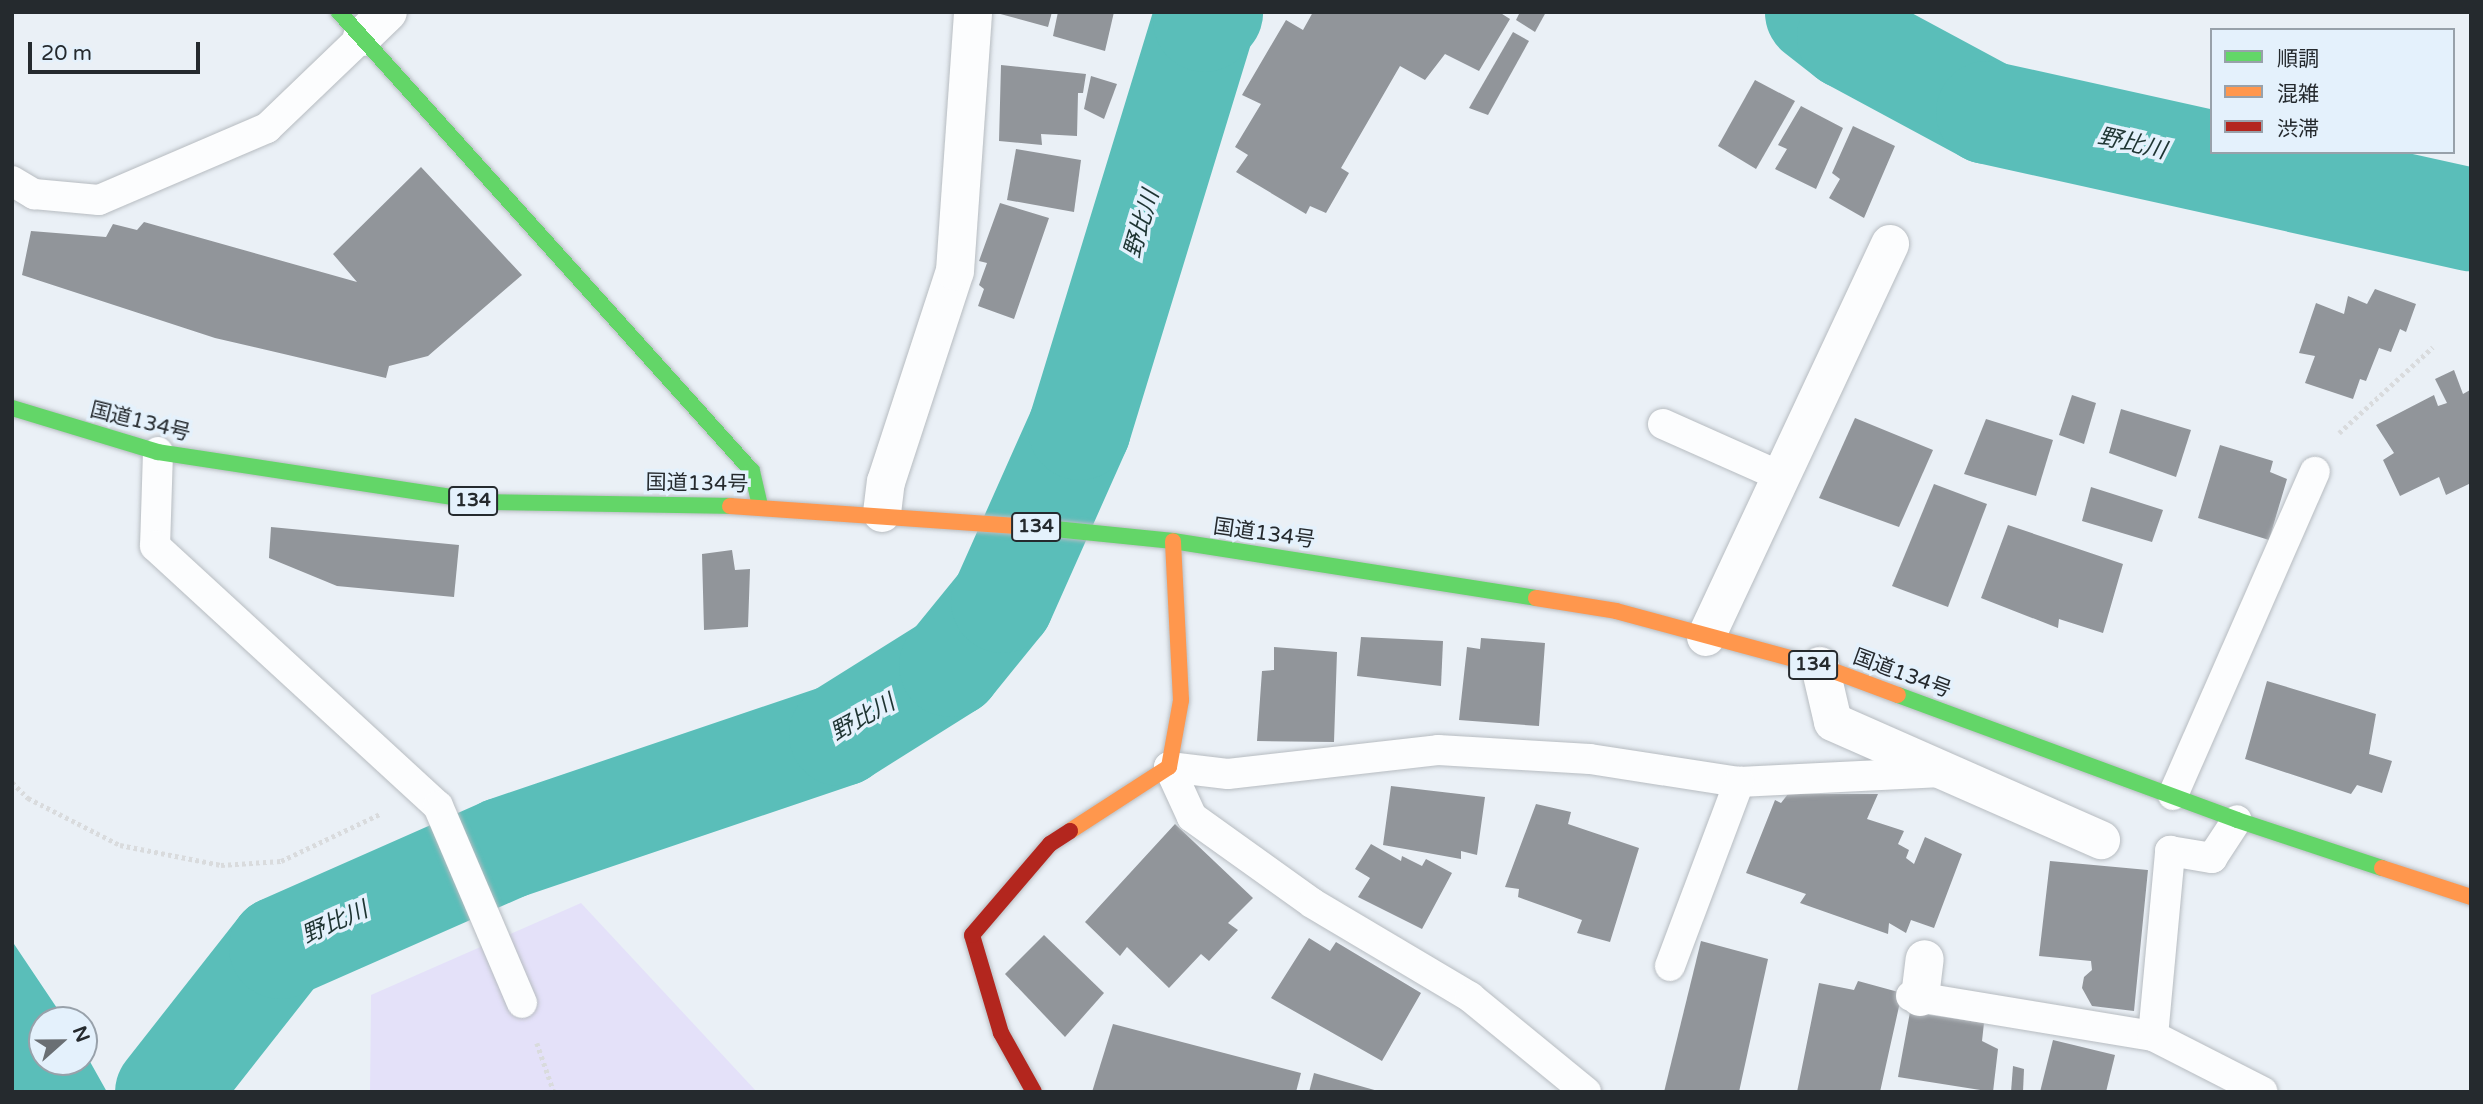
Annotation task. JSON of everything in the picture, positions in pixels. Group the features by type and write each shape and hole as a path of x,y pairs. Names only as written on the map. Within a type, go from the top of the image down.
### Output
{"main road":[{"path":"363,20 752,471 760,506"},
{"name":"国道134号","path":"12,408 159,452 484,502 760,506 944,517 1173,541 1616,611 1820,666 2237,820 2471,897"},
{"path":"1034,1092 1001,1033 972,935 1050,844 1169,767 1181,700 1173,541"}],"street":[{"path":"882,513 886,482 955,271 973,12"},
{"path":"1706,637 1890,244"},
{"path":"1820,666 1833,722 2101,840"},
{"path":"1915,997 1925,959"}],"lane":[{"path":"12,181 34,194 99,200 267,128 363,20"},
{"path":"1663,424 1782,477"},
{"path":"159,452 155,546 432,800 522,1003"},
{"path":"2173,795 2315,472"},
{"path":"1169,767 1228,774 1438,750 1590,759 1739,782 1945,772"},
{"path":"1169,767 1192,817 1312,903 1470,997 1586,1092"},
{"path":"1670,966 1739,782"},
{"path":"2153,1036 2170,850 2212,858 2237,820"},
{"path":"1915,997 2153,1036 2263,1092"}],"path":[{"path":"2315,472 2331,441 2433,347"},
{"path":"12,782 28,798 120,845 221,865 281,861 432,800"}],"shaded area":[{"path":"581,903 757,1092 370,1092 371,995"}],"water":[{"path":"12,941 56,1006 28,1006 28,1076 98,1076 107,1092 12,1092"}],"building":[{"path":"993,12 1052,12 1048,27"},
{"path":"1058,12 1114,12 1105,51 1053,36"},
{"path":"1313,12 1499,12 1510,19 1479,71 1445,54 1425,80 1400,66 1341,168 1349,173 1326,213 1310,206 1306,214 1236,172 1248,155 1235,147 1261,104 1242,95 1286,20 1303,30"},
{"path":"1520,12 1546,12 1535,32 1516,20"},
{"path":"1513,32 1529,41 1488,115 1469,108"},
{"path":"1001,65 1086,74 1083,93 1078,93 1077,136 1041,134 1042,145 999,141"},
{"path":"1091,76 1117,84 1104,119 1084,109"},
{"path":"1755,80 1795,101 1756,169 1718,146"},
{"path":"1801,106 1843,128 1816,189 1775,169 1787,149 1778,145"},
{"path":"1853,126 1895,146 1864,218 1829,198 1840,179 1832,173"},
{"path":"1016,149 1081,160 1074,212 1007,200"},
{"path":"421,167 522,275 428,356 389,366 386,378 215,338 22,275 31,231 106,237 113,224 137,230 144,222 357,282 333,254"},
{"path":"1000,203 1049,218 1014,319 978,306 984,289 979,285 987,263 979,261"},
{"path":"2375,289 2416,304 2406,332 2400,329 2391,352 2379,348 2366,381 2360,379 2353,399 2305,383 2315,356 2299,353 2316,303 2344,314 2348,296 2367,304"},
{"path":"2454,370 2463,394 2470,390 2471,483 2446,495 2439,477 2400,496 2383,460 2394,453 2376,425 2434,395 2438,406 2447,403 2435,379"},
{"path":"2072,395 2096,403 2084,444 2059,435"},
{"path":"2121,409 2191,430 2176,477 2109,453"},
{"path":"1855,418 1933,450 1899,527 1819,498"},
{"path":"1986,419 2053,440 2036,496 1964,474"},
{"path":"2220,445 2273,461 2270,472 2287,479 2269,540 2198,518"},
{"path":"1934,484 1987,504 1948,607 1892,586"},
{"path":"2091,487 2163,510 2152,542 2082,521"},
{"path":"2008,525 2123,564 2103,633 2059,619 2058,628 1981,598"},
{"path":"271,527 459,545 454,597 337,586 269,558"},
{"path":"732,550 735,570 750,569 748,627 704,630 702,554"},
{"path":"1361,637 1443,641 1441,686 1357,676"},
{"path":"1481,638 1545,643 1539,726 1459,720 1467,647 1480,649"},
{"path":"1274,647 1337,652 1334,742 1257,741 1262,671 1274,670"},
{"path":"2267,681 2376,714 2369,754 2392,761 2382,793 2357,785 2351,794 2245,759"},
{"path":"1391,786 1485,797 1477,855 1461,851 1461,859 1383,845"},
{"path":"1788,794 1878,794 1867,819 1904,831 1898,844 1909,850 1906,858 1914,864 1925,837 1962,854 1934,928 1911,920 1906,933 1889,923 1888,934 1800,903 1806,894 1746,873 1775,800 1781,803"},
{"path":"1536,804 1571,812 1568,824 1639,848 1610,942 1577,933 1582,920 1518,897 1519,889 1505,887"},
{"path":"1175,824 1253,898 1228,923 1238,930 1209,961 1201,954 1169,988 1127,947 1120,956 1085,922"},
{"path":"1371,844 1401,861 1402,856 1422,866 1426,859 1452,873 1422,929 1358,897 1370,878 1355,869"},
{"path":"2050,861 2148,870 2134,1011 2092,1006 2082,988 2084,977 2092,970 2091,961 2039,956"},
{"path":"1044,935 1104,993 1065,1037 1005,974"},
{"path":"1309,938 1330,951 1336,942 1421,993 1382,1061 1271,998"},
{"path":"1701,941 1768,959 1739,1092 1664,1092"},
{"path":"1858,981 1902,993 1880,1092 1797,1092 1819,983 1854,990"},
{"path":"1910,1012 1984,1023 1982,1041 1998,1049 1993,1092 1898,1077"},
{"path":"1113,1024 1301,1073 1296,1092 1092,1092"},
{"path":"2053,1040 2115,1055 2106,1092 2040,1092"},
{"path":"2013,1066 2024,1069 2023,1092 2011,1092"},
{"path":"1314,1073 1378,1091 1378,1092 1309,1092"}],"waterway":[{"name":"野比川","path":"166,1092 280,947 504,848 840,734 950,665 1002,601 1079,428 1204,20 1211,12"},
{"name":"野比川","path":"1816,12 1848,37 1987,112 2471,219"}],"traffic: fast":[{"path":"339,12 752,471 760,506"},
{"path":"12,408 158,452 484,502 730,506"},
{"path":"1045,528 1173,541 1536,598"},
{"path":"1898,695 2237,820 2382,868"}],"traffic: slow":[{"path":"730,506 1045,528"},
{"path":"1070,831 1169,767 1181,700 1173,541"},
{"path":"1536,598 1616,611 1820,666 1898,695"},
{"path":"2382,868 2471,897"}],"traffic: jam":[{"path":"1034,1092 1001,1033 972,935 1050,844 1070,831"}]}
